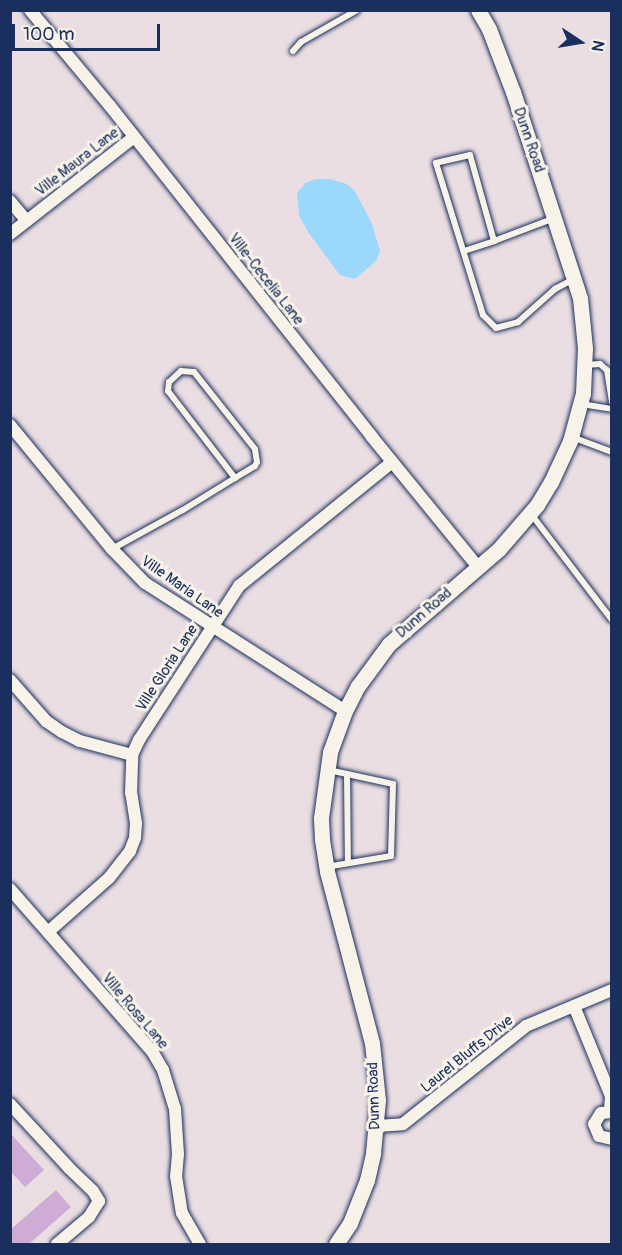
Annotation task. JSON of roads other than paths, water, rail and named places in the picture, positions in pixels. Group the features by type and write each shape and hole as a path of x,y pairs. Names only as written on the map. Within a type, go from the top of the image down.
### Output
{"street":[{"name":"Ville-Cecelia Lane","path":"30,10 134,136 478,567"},
{"name":"Dunn Road","path":"336,1245 350,1223 367,1180 377,1126 376,1076 372,1043 326,867 321,818 332,747 345,711 358,686 388,644 513,535 530,514 551,482 571,437 580,404 585,365 583,322 574,279 502,61 478,10"},
{"name":"Ville Maura Lane","path":"10,234 134,136"},
{"path":"10,201 27,221"},
{"name":"Ville Maria Lane","path":"10,425 112,549 145,583 345,711"},
{"name":"Ville Gloria Lane","path":"48,932 109,878 130,851 135,838 136,824 130,793 132,755 139,740 239,586 392,462"},
{"path":"10,680 46,722 62,732 80,741 132,755"},
{"name":"Ville Rosa Lane","path":"10,889 152,1051 163,1070 175,1108 178,1154 176,1176 182,1213 200,1245"},
{"name":"Laurel Bluffs Drive","path":"377,1126 403,1124 505,1040 526,1026 612,990"},
{"path":"574,1006 611,1096 611,1112 601,1113 594,1124 599,1136 612,1139"},
{"path":"10,1104 93,1191 99,1201 89,1217 57,1245"}],"lane":[{"path":"293,51 301,42 357,10"},
{"path":"494,241 470,155 436,162 483,315 496,328 519,322 555,289 574,279"},
{"path":"464,251 555,218"},
{"path":"585,365 600,364 607,370 612,404"},
{"path":"112,549 236,478 255,466 258,458 255,449 194,372 181,371 169,382 168,391 236,478"},
{"path":"580,404 612,409"},
{"path":"571,437 612,452"},
{"path":"530,514 612,620"},
{"path":"326,867 391,856 393,784 327,770"},
{"path":"347,774 348,863"}],"water":[{"path":"316,179 330,179 347,184 355,191 372,224 380,251 376,261 355,279 340,275 308,232 299,215 297,193 305,183"}]}
